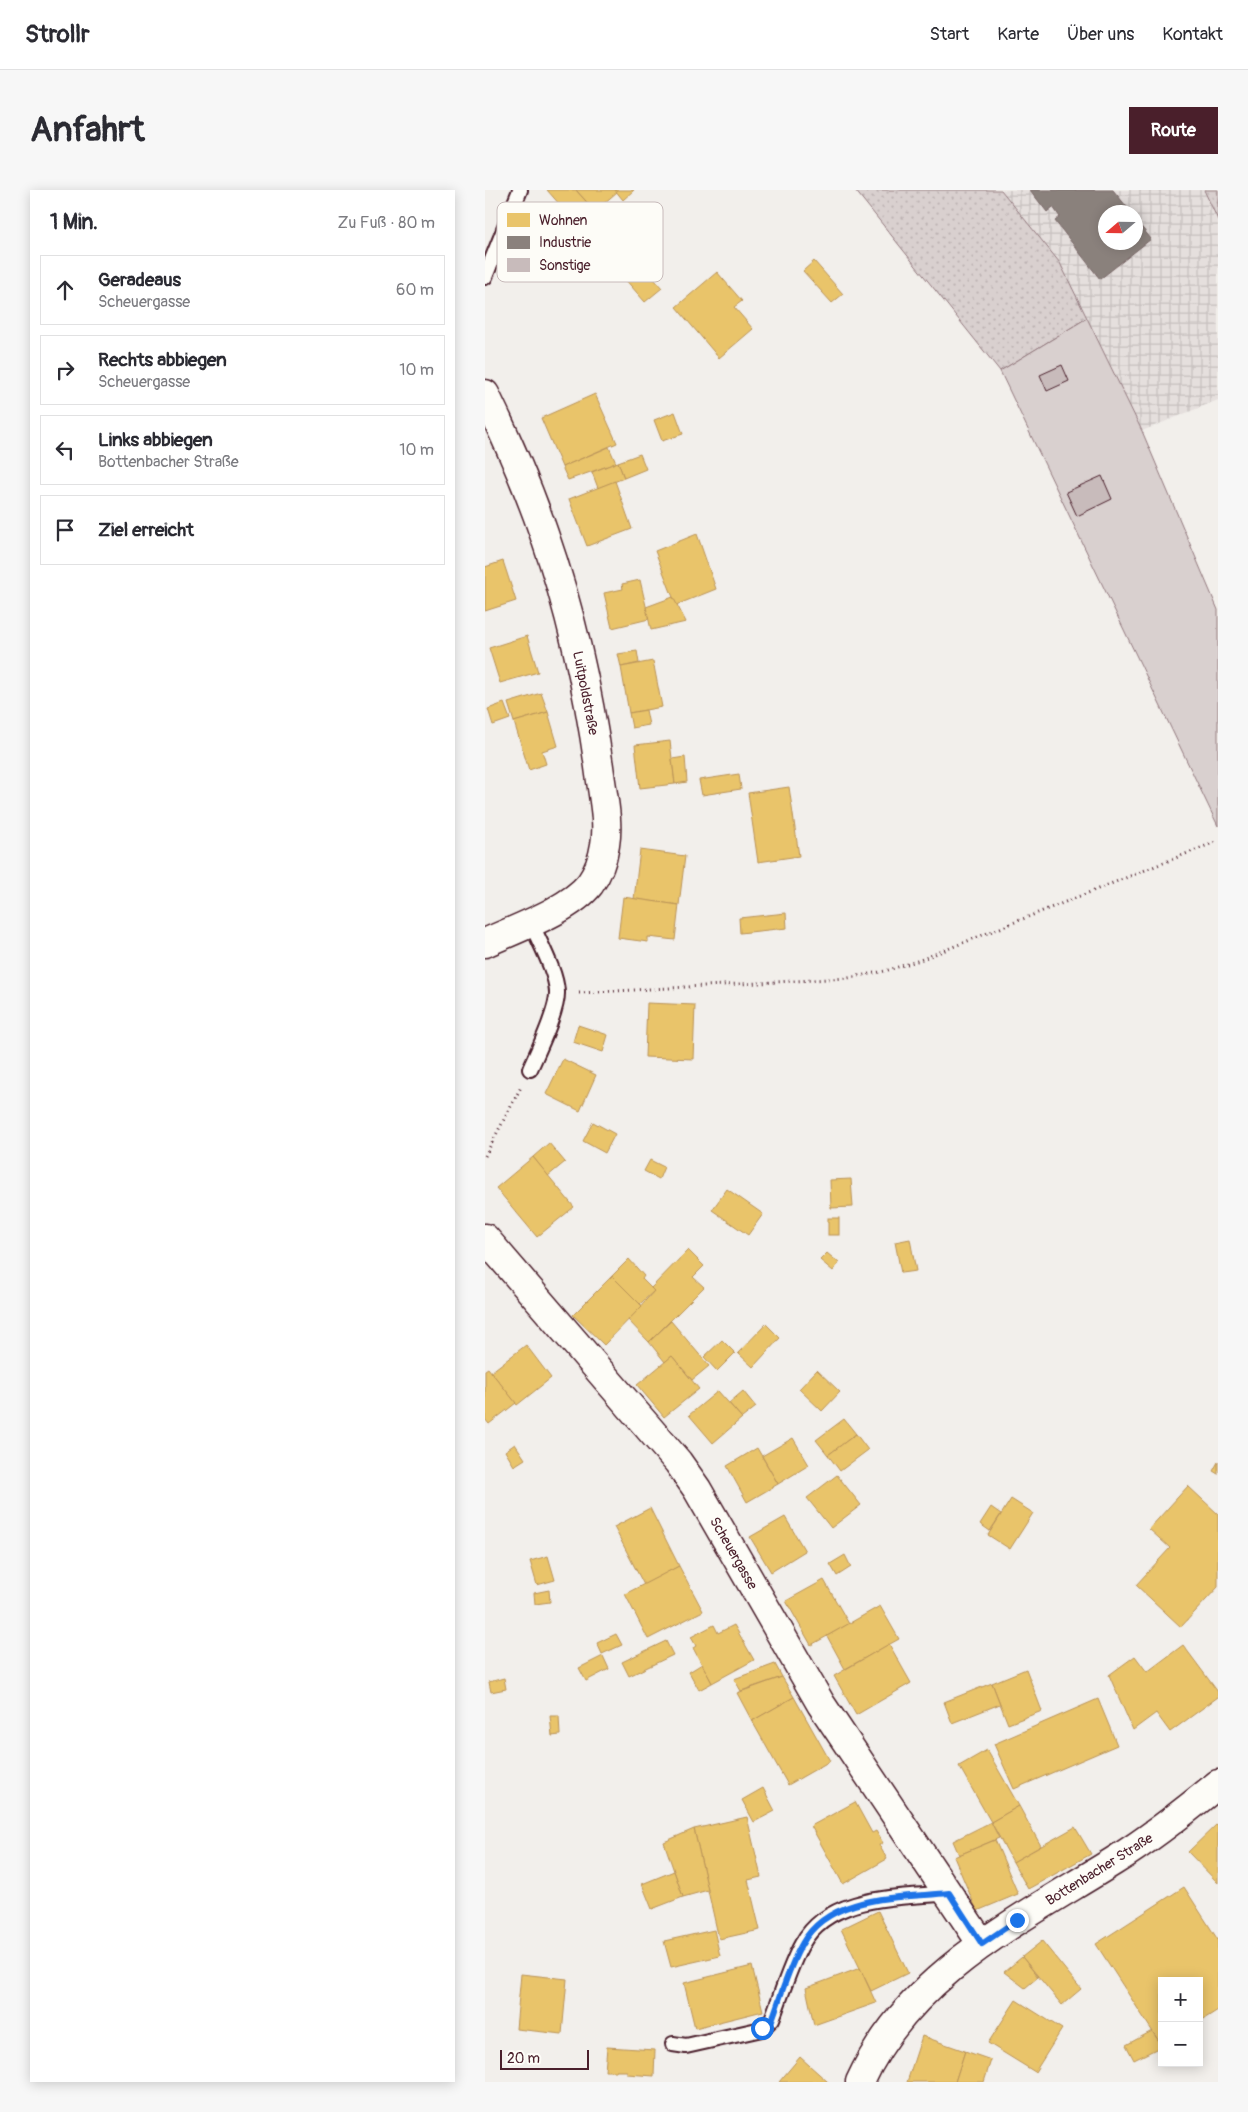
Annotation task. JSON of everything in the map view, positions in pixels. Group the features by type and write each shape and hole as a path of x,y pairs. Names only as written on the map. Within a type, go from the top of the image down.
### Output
{"street":[{"name":"Luitpoldstraße","path":"485,394 501,427 544,534 574,634 596,744 607,823 603,854 591,883 578,896 531,922 485,943"},
{"name":"Scheuergasse","path":"485,1238 687,1476 718,1525 821,1704 982,1944"},
{"name":"Bottenbacher Straße","path":"860,2082 867,2067 899,2019 932,1982 982,1944 1161,1830 1218,1784"}],"lane":[{"path":"515,202 520,190"},
{"path":"485,277 497,247"},
{"path":"530,1069 552,1013 557,994 555,981 531,922"},
{"path":"673,2044 686,2046 762,2028 772,2020 802,1944 818,1924 841,1909 879,1900 949,1893"}],"path":[{"path":"557,994 848,978 885,971 920,960 1218,841"},
{"path":"485,1156 530,1069"}],"shaded area":[{"path":"855,190 1001,190 1060,263 1087,318 1000,371"},
{"path":"1001,190 1204,190 1218,220 1218,400 1142,431 1060,263"},
{"path":"1204,190 1218,190 1218,220"},
{"path":"1087,318 1142,431 1218,610 1218,826 1000,371"}],"building: Wohnen":[{"path":"547,190 576,190 587,202 558,202"},
{"path":"576,190 615,190 617,192 605,202 587,202"},
{"path":"615,190 634,190 623,200"},
{"path":"814,261 843,294 832,303 803,271"},
{"path":"717,272 742,301 734,307 753,329 719,358 676,307"},
{"path":"628,282 657,282 662,288 645,302"},
{"path":"595,394 617,443 562,467 541,418"},
{"path":"675,412 683,434 662,441 654,420"},
{"path":"609,447 616,463 568,480 562,467"},
{"path":"640,454 646,469 624,478 618,462"},
{"path":"618,462 624,478 598,488 592,472"},
{"path":"615,481 632,529 587,546 569,499"},
{"path":"697,534 716,589 676,605 655,551"},
{"path":"503,561 516,601 485,611 485,567"},
{"path":"640,580 649,619 612,628 604,593 623,589 622,584"},
{"path":"673,597 686,622 651,630 646,607"},
{"path":"527,636 538,672 500,683 489,648"},
{"path":"637,651 639,663 621,667 618,654"},
{"path":"653,661 662,707 629,713 621,667"},
{"path":"541,693 548,712 514,722 508,703"},
{"path":"504,703 510,719 493,725 488,709"},
{"path":"646,710 649,725 632,728 629,713"},
{"path":"548,712 558,746 542,751 546,764 529,770 514,722"},
{"path":"670,741 675,784 640,788 635,745"},
{"path":"685,757 687,782 675,784 672,759"},
{"path":"739,774 741,789 702,795 699,780"},
{"path":"789,787 799,856 758,862 748,793"},
{"path":"640,850 685,856 679,905 634,899"},
{"path":"623,897 679,905 675,940 648,937 648,942 618,938"},
{"path":"786,913 787,928 740,933 739,918"},
{"path":"647,1003 695,1005 693,1059 645,1057"},
{"path":"578,1025 608,1035 603,1052 573,1042"},
{"path":"563,1059 596,1075 580,1111 546,1094"},
{"path":"593,1122 615,1134 605,1153 583,1141"},
{"path":"549,1143 565,1162 548,1176 533,1157"},
{"path":"533,1157 574,1207 537,1237 496,1188"},
{"path":"650,1160 664,1167 659,1179 644,1171"},
{"path":"851,1179 853,1207 831,1208 830,1180"},
{"path":"727,1189 763,1214 748,1235 712,1210"},
{"path":"828,1218 839,1218 839,1235 828,1235"},
{"path":"910,1239 916,1271 901,1273 895,1242"},
{"path":"688,1250 704,1266 693,1277 704,1287 649,1342 628,1320 654,1291 651,1288"},
{"path":"827,1253 839,1263 833,1271 820,1260"},
{"path":"629,1259 644,1276 642,1279 654,1291 640,1304 612,1276"},
{"path":"612,1276 642,1306 604,1345 573,1315"},
{"path":"671,1321 709,1366 692,1380 672,1356 665,1362 649,1342"},
{"path":"766,1324 780,1338 753,1367 738,1353"},
{"path":"722,1340 735,1353 717,1371 704,1357"},
{"path":"526,1345 551,1378 517,1405 491,1372"},
{"path":"672,1356 699,1389 664,1417 637,1385"},
{"path":"488,1368 516,1403 489,1424 485,1419 485,1370"},
{"path":"817,1370 840,1392 822,1411 799,1389"},
{"path":"718,1391 742,1418 713,1443 689,1415"},
{"path":"743,1391 756,1407 742,1418 729,1403"},
{"path":"844,1419 856,1434 828,1455 816,1440"},
{"path":"856,1434 868,1450 840,1471 828,1455"},
{"path":"793,1438 809,1465 778,1484 762,1456"},
{"path":"515,1444 525,1459 514,1466 505,1451"},
{"path":"757,1448 778,1484 747,1502 727,1466"},
{"path":"1218,1462 1218,1474 1213,1471"},
{"path":"837,1475 861,1505 831,1528 807,1498"},
{"path":"1188,1486 1218,1514 1218,1587 1181,1627 1136,1585 1170,1548 1149,1529"},
{"path":"1011,1499 1033,1513 1010,1549 988,1535"},
{"path":"991,1507 1001,1514 990,1531 980,1524"},
{"path":"650,1508 679,1566 644,1585 614,1527"},
{"path":"785,1517 805,1551 771,1572 750,1537"},
{"path":"845,1555 851,1567 837,1576 830,1564"},
{"path":"548,1556 555,1580 537,1585 530,1561"},
{"path":"679,1566 703,1611 648,1639 625,1594"},
{"path":"824,1580 849,1624 811,1645 786,1601"},
{"path":"549,1590 550,1602 535,1604 534,1593"},
{"path":"880,1606 899,1639 845,1669 827,1636"},
{"path":"714,1625 718,1633 734,1625 754,1660 712,1683 693,1648 696,1646 691,1637"},
{"path":"616,1634 622,1645 602,1654 597,1643"},
{"path":"666,1641 673,1655 629,1676 622,1662"},
{"path":"889,1644 911,1683 856,1715 834,1676"},
{"path":"1183,1645 1218,1692 1218,1697 1170,1732 1156,1713 1133,1730 1109,1675 1135,1656 1147,1672"},
{"path":"603,1656 609,1669 586,1681 579,1668"},
{"path":"702,1664 712,1683 699,1690 689,1672"},
{"path":"775,1664 782,1677 741,1691 734,1679"},
{"path":"1026,1669 1042,1711 1008,1724 992,1683"},
{"path":"782,1677 794,1697 752,1721 737,1693"},
{"path":"504,1678 506,1689 491,1692 489,1682"},
{"path":"992,1683 1000,1704 952,1723 944,1702"},
{"path":"794,1697 830,1761 788,1785 752,1721"},
{"path":"1098,1699 1117,1745 1014,1789 994,1744"},
{"path":"550,1716 559,1716 560,1735 552,1736"},
{"path":"987,1750 1019,1806 991,1822 959,1766"},
{"path":"763,1788 775,1811 754,1822 742,1800"},
{"path":"855,1802 872,1833 876,1831 883,1843 879,1845 887,1859 843,1884 811,1826"},
{"path":"1019,1806 1041,1846 1013,1862 991,1822"},
{"path":"747,1817 761,1877 748,1880 760,1930 719,1939 694,1829"},
{"path":"991,1822 999,1838 959,1855 953,1841"},
{"path":"1218,1823 1218,1883 1188,1852"},
{"path":"1075,1827 1091,1854 1028,1889 1013,1862"},
{"path":"694,1829 708,1890 683,1897 664,1842"},
{"path":"995,1840 1018,1894 977,1911 954,1857"},
{"path":"674,1871 683,1897 652,1909 642,1884"},
{"path":"1184,1887 1218,1940 1218,2010 1203,2019 1203,1977 1158,1977 1158,2040 1096,1944"},
{"path":"878,1911 908,1973 871,1991 841,1929"},
{"path":"714,1930 720,1956 671,1967 664,1941"},
{"path":"1042,1941 1081,1989 1062,2005 1022,1957"},
{"path":"1022,1957 1038,1977 1025,1988 1004,1972"},
{"path":"752,1966 763,2011 695,2028 684,1983"},
{"path":"860,1968 876,2003 814,2025 806,1988"},
{"path":"521,1974 567,1979 562,2034 516,2029"},
{"path":"1016,2000 1062,2029 1035,2072 988,2043"},
{"path":"1152,2031 1158,2040 1158,2048 1134,2060 1126,2045"},
{"path":"922,2036 965,2051 955,2082 907,2082"},
{"path":"607,2047 655,2050 654,2076 627,2074 627,2071 605,2071"},
{"path":"965,2051 991,2060 984,2082 955,2082"},
{"path":"800,2057 828,2082 779,2082"}],"building: Industrie":[{"path":"1030,190 1113,190 1125,205 1098,205 1098,250 1137,250 1100,279 1055,221 1060,217 1053,207 1047,212"},
{"path":"1143,229 1151,239 1143,245"}],"building: Sonstige":[{"path":"1062,365 1069,381 1047,391 1040,375"},
{"path":"1102,476 1112,499 1077,516 1066,492"}],"route":[{"path":"762,2028 772,2020 802,1944 818,1924 841,1909 879,1900 949,1893 982,1944 1017,1920"}]}
